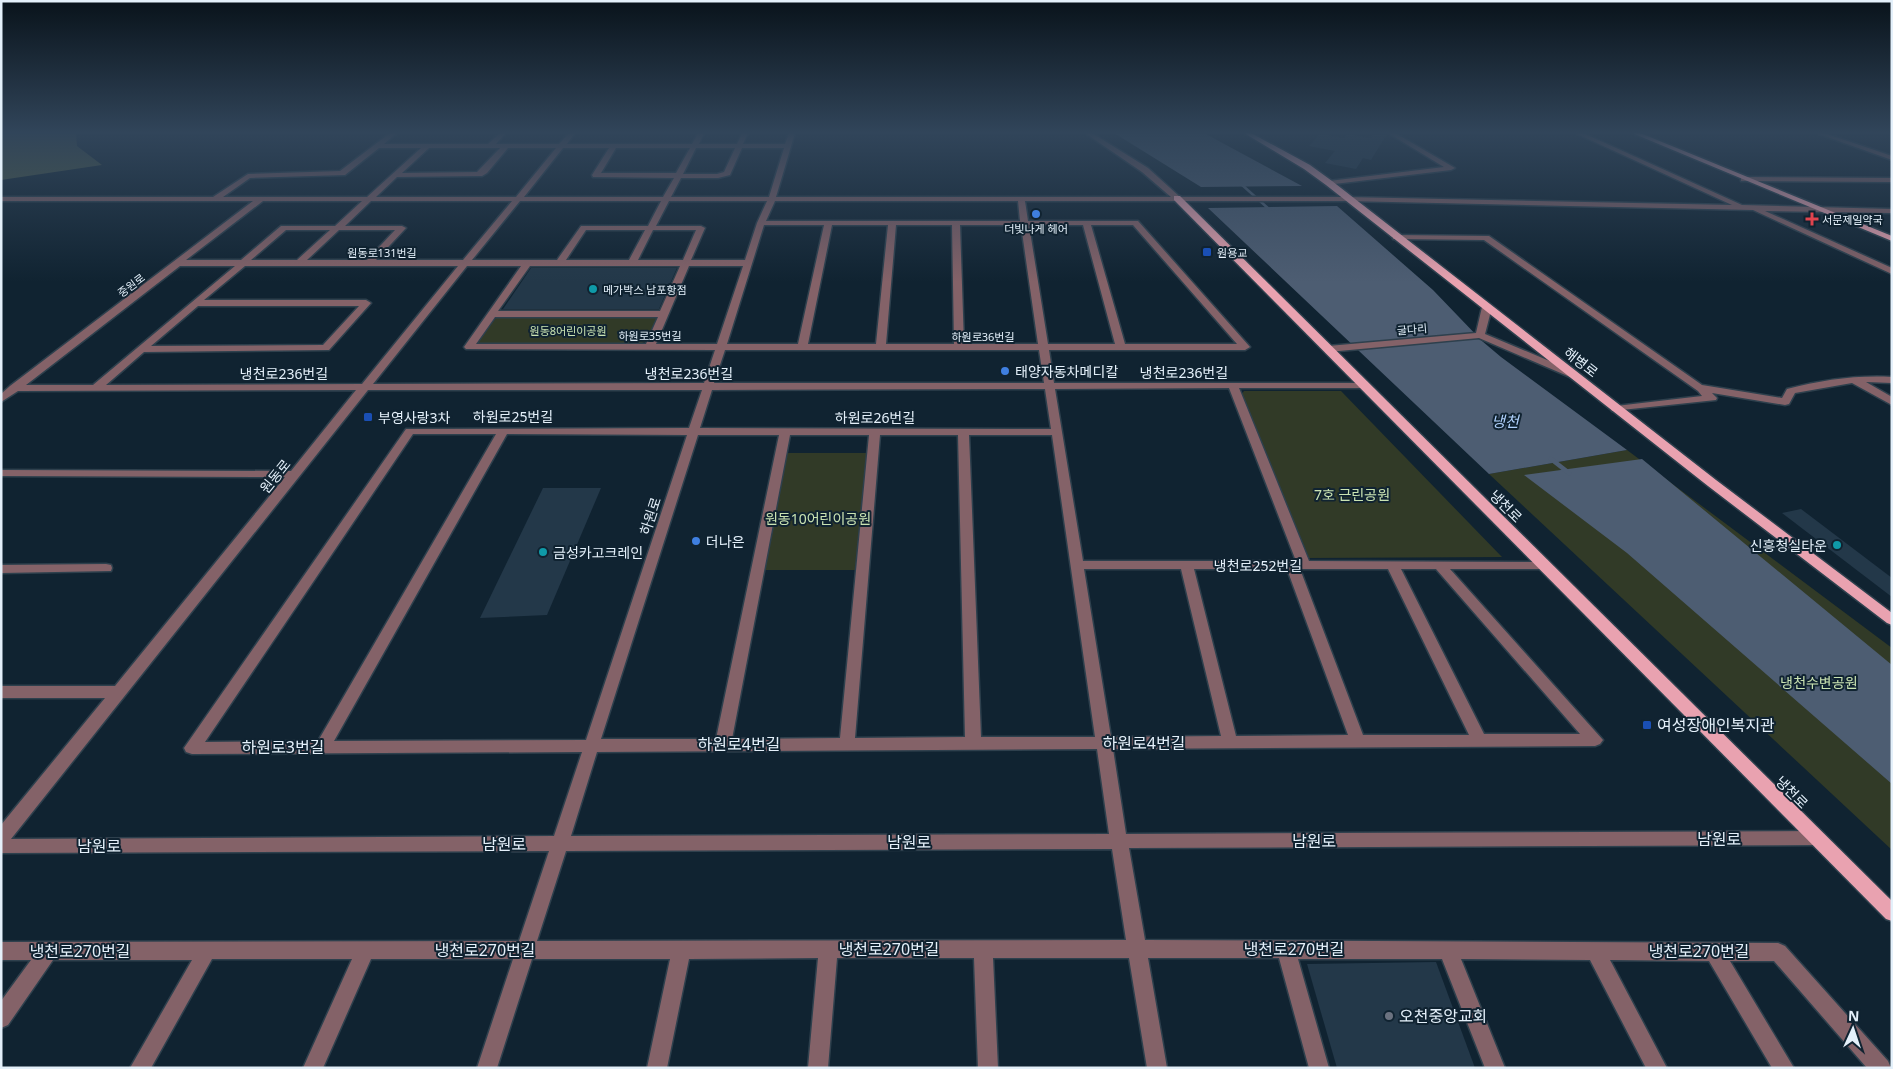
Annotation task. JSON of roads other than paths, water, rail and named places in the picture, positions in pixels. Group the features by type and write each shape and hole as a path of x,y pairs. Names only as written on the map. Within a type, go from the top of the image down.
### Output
{"main road":[{"name":"해병로","path":"1329,183 1486,308 1892,620"},
{"path":"1753,183 1892,239"},
{"name":"냉천로","path":"1177,198 1892,913"}],"street":[{"path":"216,198 238,183"},
{"path":"337,228 386,183"},
{"name":"원동로","path":"1,838 531,183"},
{"path":"632,263 674,183"},
{"name":"하원로","path":"487,1068 720,348 761,223 777,183"},
{"name":"냉천로","path":"1159,183 1177,198"},
{"path":"1692,183 1892,271"},
{"path":"1,199 1195,198 1347,199 1892,211"},
{"name":"중원로","path":"14,388 261,199"},
{"path":"1021,199 1119,841 1157,1068"},
{"path":"761,223 1086,223 1121,348"},
{"path":"802,348 828,223"},
{"path":"881,348 892,223"},
{"name":"하원로36번길","path":"720,348 1246,347 1136,223 1086,223"},
{"path":"956,224 959,348"},
{"path":"97,387 284,228 402,228 369,263"},
{"name":"원동로131번길","path":"299,263 337,228"},
{"path":"560,263 584,228 701,228 649,348"},
{"path":"1396,237 1486,238 1712,398 1616,408"},
{"name":"원동로131번길","path":"178,263 748,263"},
{"path":"492,314 528,263"},
{"path":"142,349 326,348 366,303 195,303"},
{"path":"1486,308 1479,335 1574,375"},
{"path":"492,314 664,314"},
{"name":"하원로35번길","path":"492,314 469,347 720,348"},
{"name":"굴다리","path":"1328,349 1479,335"},
{"path":"1699,388 1785,402 1791,391 1827,382 1871,379 1892,380"},
{"path":"1854,380 1892,402"},
{"name":"냉천로236번길","path":"14,388 1364,385"},
{"path":"1233,386 1298,565 1358,742"},
{"path":"1,399 14,388"},
{"name":"하원로25번길","path":"316,568 410,431 693,432"},
{"path":"322,747 503,431"},
{"name":"하원로26번길","path":"693,432 1056,432"},
{"path":"722,744 785,432"},
{"path":"848,744 876,432"},
{"path":"963,432 973,744"},
{"path":"1,473 295,474"},
{"name":"냉천로252번길","path":"1077,565 1544,565"},
{"path":"1186,565 1230,742"},
{"path":"1392,565 1480,741"},
{"name":"하원로4번길","path":"591,745 1595,740 1439,565"},
{"path":"1,569 106,568"},
{"name":"하원로3번길","path":"316,568 192,748 591,745"},
{"path":"1,692 119,692"},
{"name":"남원로","path":"1,846 1817,838"},
{"path":"818,1068 828,949"},
{"path":"983,949 988,1068"},
{"path":"1286,949 1319,1068"},
{"name":"냉천로270번길","path":"1,951 1286,949 1778,952 1881,1068"},
{"path":"313,1068 366,950"},
{"path":"657,1068 681,950"},
{"path":"1448,950 1495,1068"},
{"path":"1,1018 48,951"},
{"path":"140,1068 207,951"},
{"path":"1595,951 1657,1068"},
{"path":"1714,952 1784,1068"}],"water":[{"path":"1194,183 1296,183 1302,186 1201,187"},
{"name":"냉천","path":"1337,206 1433,290 1482,341 1501,357 1627,450 1489,474 1208,208"},
{"path":"1642,459 1892,665 1892,784 1627,553 1524,475"}],"waterway":[{"name":"냉천","path":"1241,184 1270,210"},
{"name":"냉천","path":"1551,459 1569,473"}],"place":[{"name":"더빛나게 헤어","path":"1036,214"},
{"name":"서문제일약국","path":"1812,219"},
{"name":"원용교","path":"1207,252"},
{"name":"메가박스 남포항점","path":"593,289"},
{"name":"태양자동차메디칼","path":"1005,371"},
{"name":"부영사랑3차","path":"368,417"},
{"name":"더나은","path":"696,541"},
{"name":"신흥청실타운","path":"1837,545"},
{"name":"금성카고크레인","path":"543,552"},
{"name":"여성장애인복지관","path":"1647,725"},
{"name":"오천중앙교회","path":"1389,1016"}],"park label":[{"name":"원동8어린이공원","path":"568,330"},
{"name":"7호 근린공원","path":"1352,494"},
{"name":"원동10어린이공원","path":"818,518"},
{"name":"냉천수변공원","path":"1819,682"}]}
